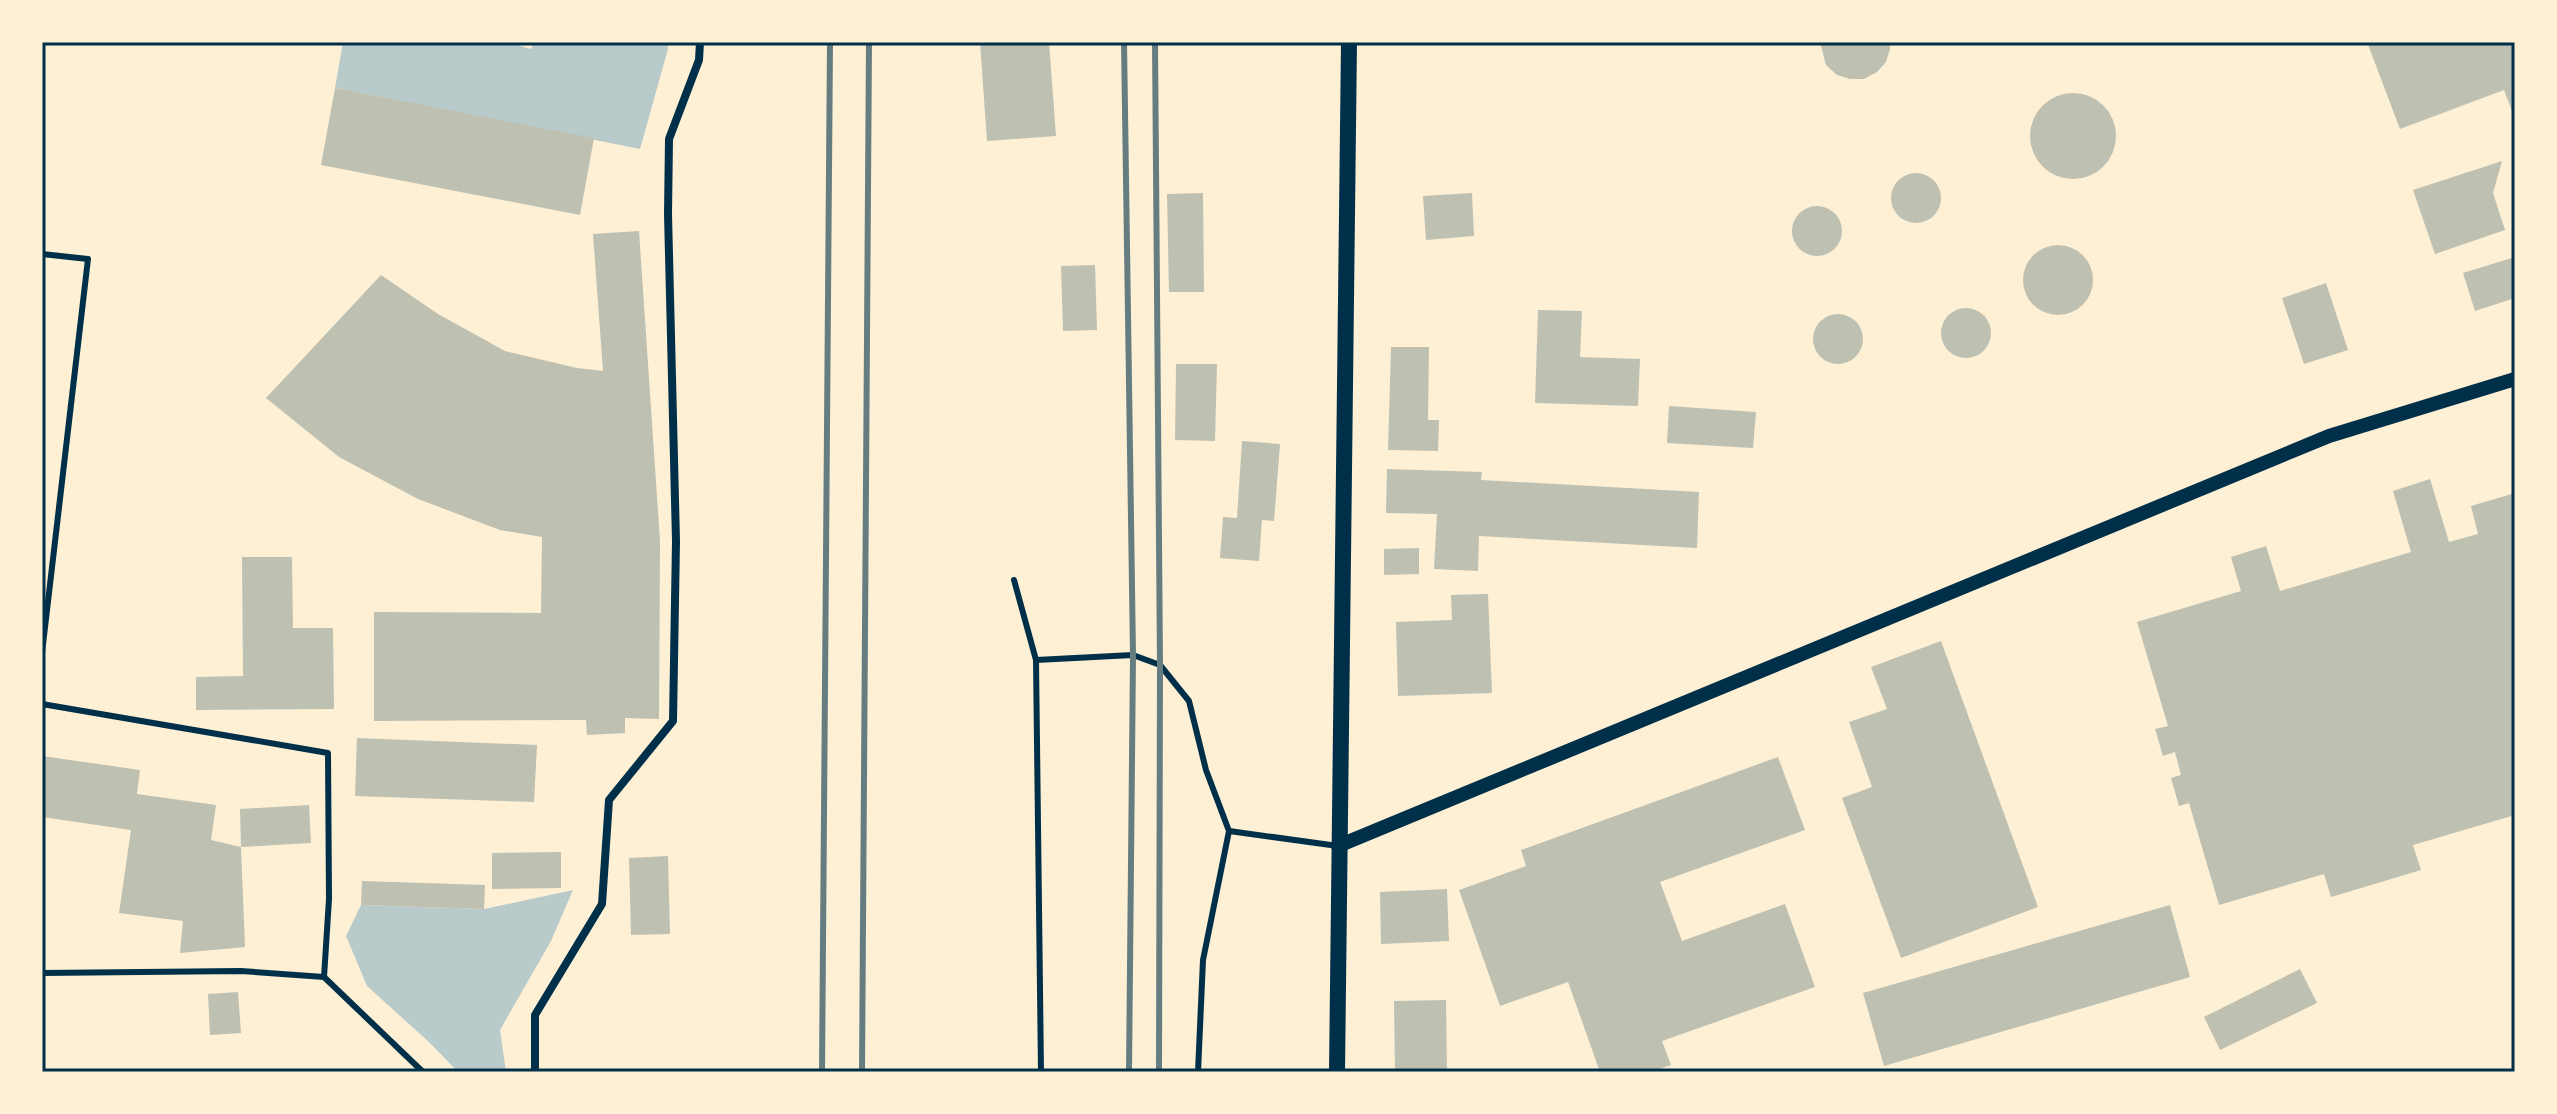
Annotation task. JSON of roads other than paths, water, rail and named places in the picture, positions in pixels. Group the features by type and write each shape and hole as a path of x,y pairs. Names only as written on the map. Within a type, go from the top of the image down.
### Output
{"main road":[{"path":"1337,1072 1349,42"}],"street":[{"path":"535,1072 535,1015 602,904 609,800 673,721 676,541 669,139 699,60 700,42"},
{"path":"1338,846 2329,436 2515,379"}],"lane":[{"path":"42,254 88,259 42,653"},
{"path":"1014,580 1036,660 1041,1072"},
{"path":"1036,660 1133,655 1160,665 1189,701 1206,770 1229,831 1203,960 1198,1072"},
{"path":"42,704 328,753 329,899 324,977"},
{"path":"1229,831 1338,846"},
{"path":"42,973 241,971 324,977 423,1072"}],"railway":[{"path":"822,1072 830,42"},
{"path":"862,1072 869,42"},
{"path":"1124,42 1133,655 1129,1072"},
{"path":"1155,42 1160,665 1159,1072"}]}
